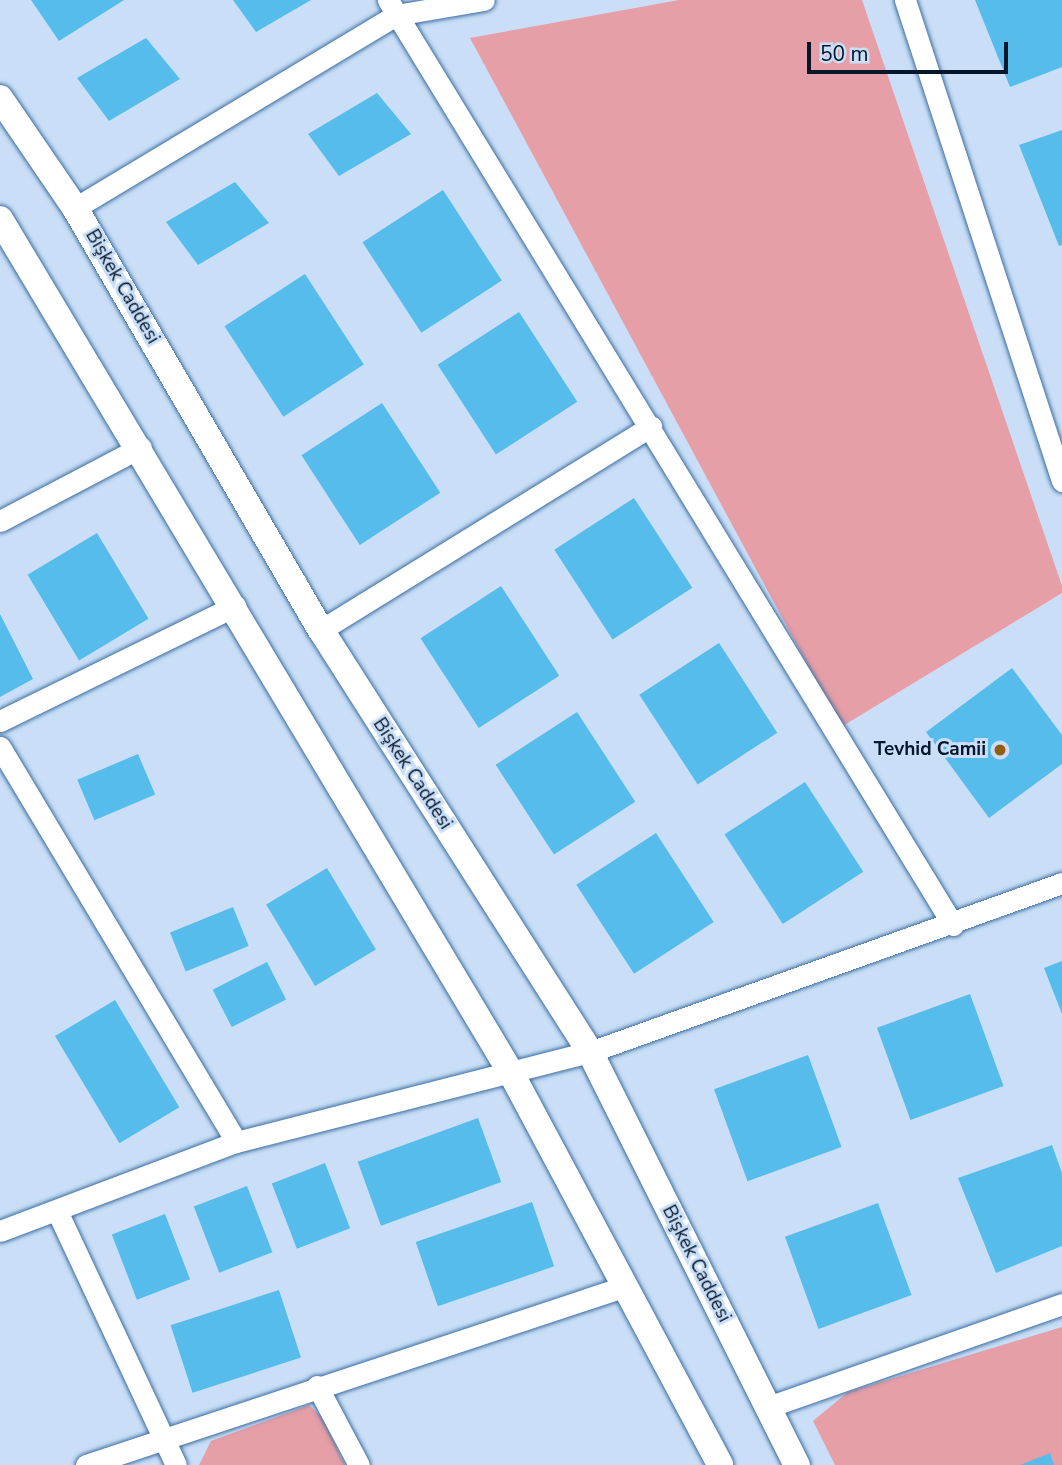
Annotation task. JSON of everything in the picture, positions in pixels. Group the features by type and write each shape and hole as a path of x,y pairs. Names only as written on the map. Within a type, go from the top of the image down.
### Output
{"street":[{"path":"75,208 392,7 484,0"},
{"path":"905,0 1060,469"},
{"path":"392,7 651,426 953,925"},
{"name":"Bişkek Caddesi","path":"0,98 75,208 321,630 590,1052 797,1465"},
{"path":"0,219 141,447 510,1071 720,1465"},
{"path":"321,630 651,426"},
{"path":"0,521 141,447"},
{"path":"0,721 235,606"},
{"path":"0,747 236,1142"},
{"path":"0,1230 57,1211 236,1142 590,1052 953,925 1062,883"},
{"path":"57,1211 176,1465"},
{"path":"86,1465 317,1386 626,1286"},
{"path":"768,1408 1062,1304"},
{"path":"317,1386 359,1465"}],"shaded area":[{"path":"679,0 862,0 1062,586 1062,593 841,727 470,38"},
{"path":"1062,1327 1062,1465 835,1465 813,1421 848,1392"},
{"path":"309,1405 322,1417 345,1465 199,1465 211,1441"}],"building":[{"path":"31,0 124,0 59,41"},
{"path":"233,0 311,0 256,32"},
{"path":"975,0 1062,0 1062,67 1010,87"},
{"path":"146,38 180,79 109,121 77,78"},
{"path":"377,93 411,134 339,176 308,134"},
{"path":"1062,130 1062,245 1059,246 1019,145"},
{"path":"235,182 269,223 198,265 166,222"},
{"path":"443,190 502,281 421,333 362,242"},
{"path":"305,274 364,365 283,417 224,326"},
{"path":"519,312 577,402 496,455 438,365"},
{"path":"382,403 440,493 360,545 301,455"},
{"path":"634,498 692,588 613,639 554,550"},
{"path":"97,533 149,619 79,660 28,575"},
{"path":"501,586 559,676 479,728 420,638"},
{"path":"0,614 33,679 0,697"},
{"path":"719,643 777,733 698,784 639,695"},
{"name":"Tevhid Camii","path":"1012,668 1062,735 1062,764 989,818 926,732"},
{"path":"577,712 635,802 554,855 496,765"},
{"path":"138,754 155,795 94,820 77,780"},
{"path":"805,782 863,872 783,924 724,834"},
{"path":"656,833 714,922 634,974 576,885"},
{"path":"327,868 376,949 315,986 266,905"},
{"path":"233,907 249,946 186,971 170,932"},
{"path":"1062,961 1062,1014 1044,968"},
{"path":"267,962 286,999 232,1027 213,990"},
{"path":"970,994 1004,1086 910,1120 877,1028"},
{"path":"115,1000 179,1107 119,1143 55,1036"},
{"path":"808,1055 842,1147 748,1181 714,1089"},
{"path":"478,1118 501,1182 381,1226 358,1162"},
{"path":"1052,1145 1062,1173 1062,1246 996,1273 958,1178"},
{"path":"325,1163 350,1228 297,1249 272,1183"},
{"path":"247,1186 272,1252 219,1273 194,1206"},
{"path":"532,1202 554,1266 438,1306 416,1242"},
{"path":"878,1203 912,1295 818,1329 785,1237"},
{"path":"165,1214 190,1279 137,1300 112,1234"},
{"path":"279,1290 301,1358 193,1393 171,1325"},
{"path":"1050,1453 1054,1465 1020,1465"}],"place":[{"name":"Tevhid Camii","path":"1000,750"}]}
